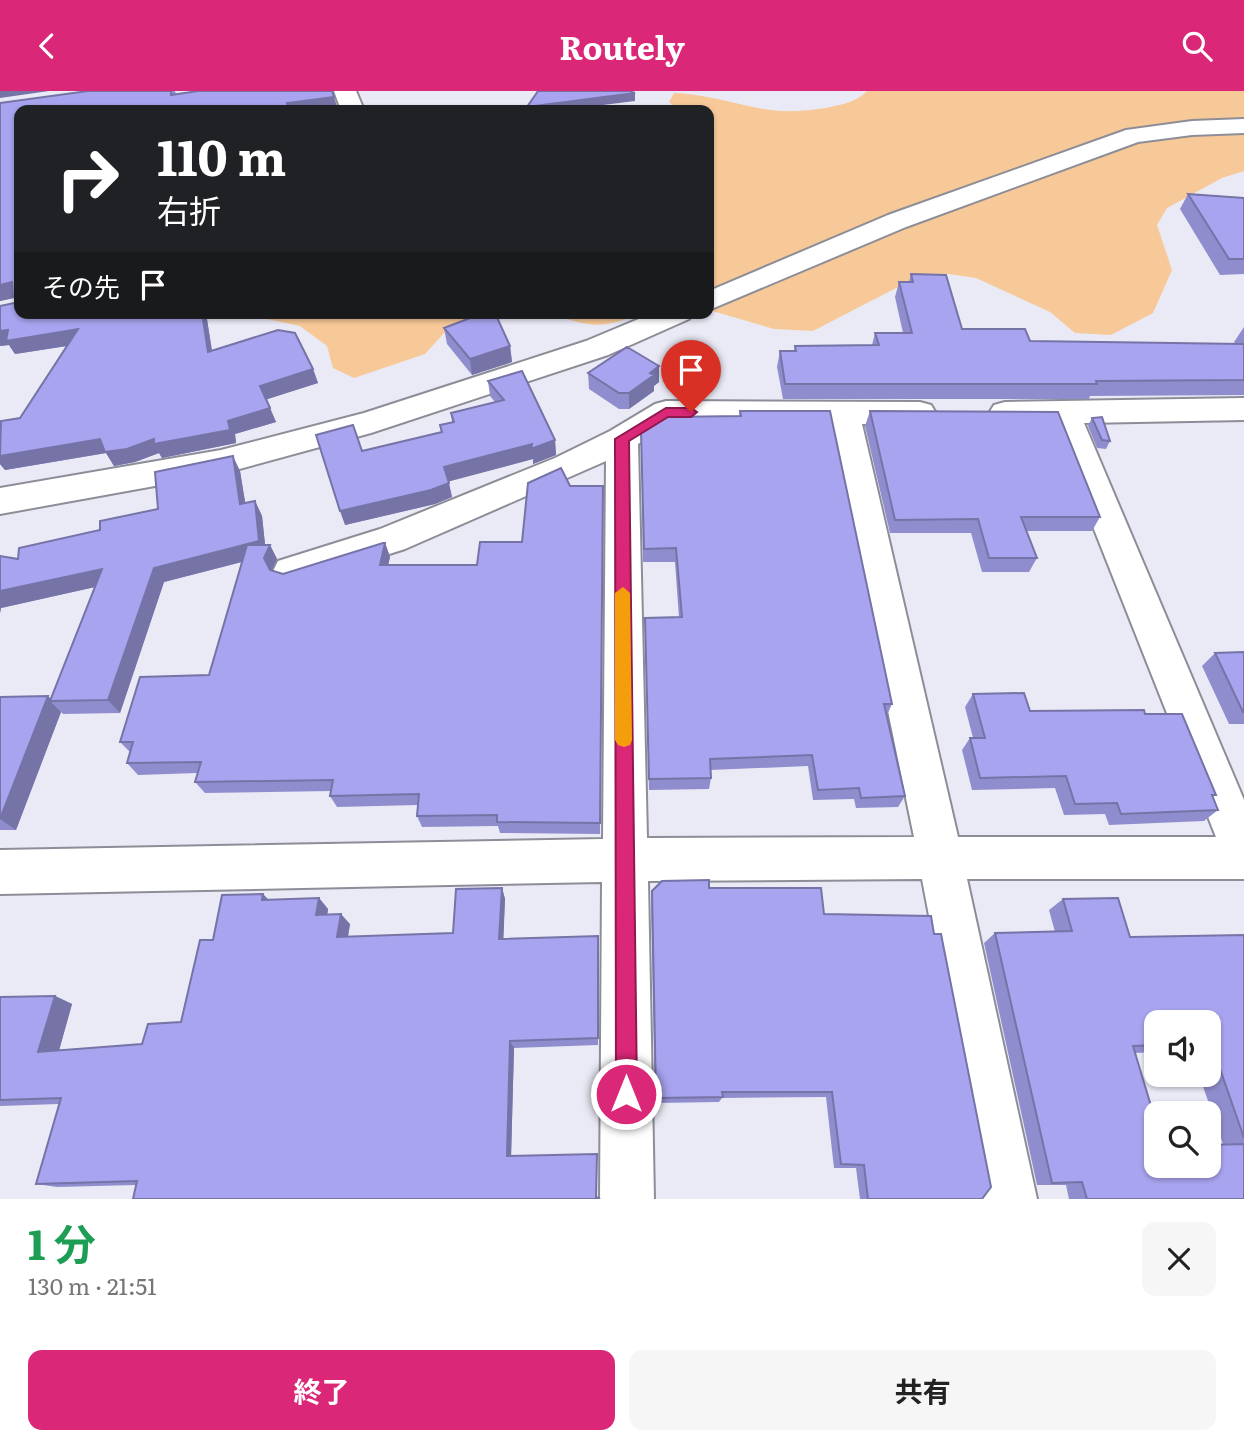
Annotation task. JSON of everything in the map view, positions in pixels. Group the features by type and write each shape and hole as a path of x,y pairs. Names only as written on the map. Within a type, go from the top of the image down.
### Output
{"street":[{"path":"714,299 897,221 1134,135 1192,128 1244,126"},
{"path":"0,501 221,462 370,422 597,348 665,319"},
{"path":"290,571 392,539 567,466 622,439 666,412 1064,413 1244,409"},
{"path":"842,412 940,857 1010,1199"},
{"path":"1064,413 1244,852"},
{"path":"622,439 627,1199"},
{"path":"0,872 624,859 1244,857"}],"shaded area":[{"path":"867,91 1244,91 1244,171 1222,178 1167,208 1157,225 1172,270 1153,313 1111,335 1075,333 1050,312 976,278 948,274 900,286 813,331 774,329 714,311 714,105 673,105 669,102 674,93 780,111 814,110 860,97"},
{"path":"267,319 475,319 446,331 425,354 354,378 333,368 327,346 300,326"},
{"path":"569,319 624,319 596,325"}],"building":[{"path":"88,91 171,91 171,95 198,91 332,91 334,97 288,105 14,105 14,297 12,282 0,285 0,103"},
{"path":"538,91 635,93 542,105 528,105"},
{"path":"1188,194 1244,198 1244,259 1229,259"},
{"path":"911,274 946,275 962,329 1025,329 1030,341 1244,344 1244,380 1096,381 1097,384 785,384 780,351 796,351 795,346 879,345 875,333 912,333 899,282 913,282"},
{"path":"14,303 14,319 203,319 208,352 278,330 295,333 313,369 260,386 270,408 228,421 230,430 154,444 154,439 127,449 105,452 100,439 0,456 1,421 20,418 78,329 6,341 8,330 0,331 0,306"},
{"path":"467,319 498,319 510,346 470,359 444,328"},
{"path":"627,347 659,366 650,373 654,375 629,393 619,393 588,373"},
{"path":"522,371 555,440 531,449 532,444 444,467 449,483 431,490 340,511 316,435 353,425 362,451 442,432 440,425 454,422 451,413 504,400 488,381"},
{"path":"740,411 830,411 892,704 884,704 905,796 861,798 859,788 818,790 812,755 710,759 711,778 649,779 645,618 682,617 676,548 644,549 641,431 664,417 741,416"},
{"path":"870,411 1058,412 1100,517 1021,517 1037,558 989,558 978,519 895,520"},
{"path":"1102,417 1110,441 1102,440 1092,418"},
{"path":"233,456 240,504 255,501 259,541 154,568 108,700 50,701 102,569 0,591 0,556 18,559 19,548 100,530 100,521 158,509 155,472"},
{"path":"561,468 570,486 603,486 600,823 497,822 497,815 417,816 419,794 330,796 333,780 195,782 201,762 127,763 133,742 120,742 140,677 209,675 247,545 270,545 264,558 270,570 283,574 383,543 380,565 477,565 480,542 522,542 528,483"},
{"path":"1244,652 1244,712 1243,712 1215,653"},
{"path":"1024,693 1030,711 1144,710 1145,714 1182,714 1216,795 1212,795 1218,810 1121,814 1117,803 1075,804 1066,776 980,778 970,738 985,738 973,694"},
{"path":"48,696 0,819 0,697"},
{"path":"709,880 709,888 821,888 824,914 931,916 934,934 941,934 991,1187 982,1199 868,1199 864,1165 841,1164 832,1092 722,1092 723,1097 656,1098 652,891 662,881"},
{"path":"502,888 499,939 598,936 598,1038 510,1041 507,1156 597,1154 596,1197 600,1199 133,1199 137,1181 36,1184 61,1098 0,1100 0,997 55,996 38,1052 142,1044 148,1024 181,1022 200,940 213,940 222,895 263,894 262,900 319,898 316,915 341,914 337,937 453,933 456,889"},
{"path":"1118,898 1130,937 1244,935 1244,1138 1221,1072 1221,1010 1144,1010 1144,1046 1133,1046 1150,1101 1144,1101 1144,1178 1221,1178 1221,1145 1244,1144 1244,1199 1087,1199 1082,1182 1052,1183 995,933 1072,931 1063,899"}],"slow traffic":[{"path":"623,593 624,740"}],"route":[{"path":"626,1094 622,439 666,412 691,412"}]}
